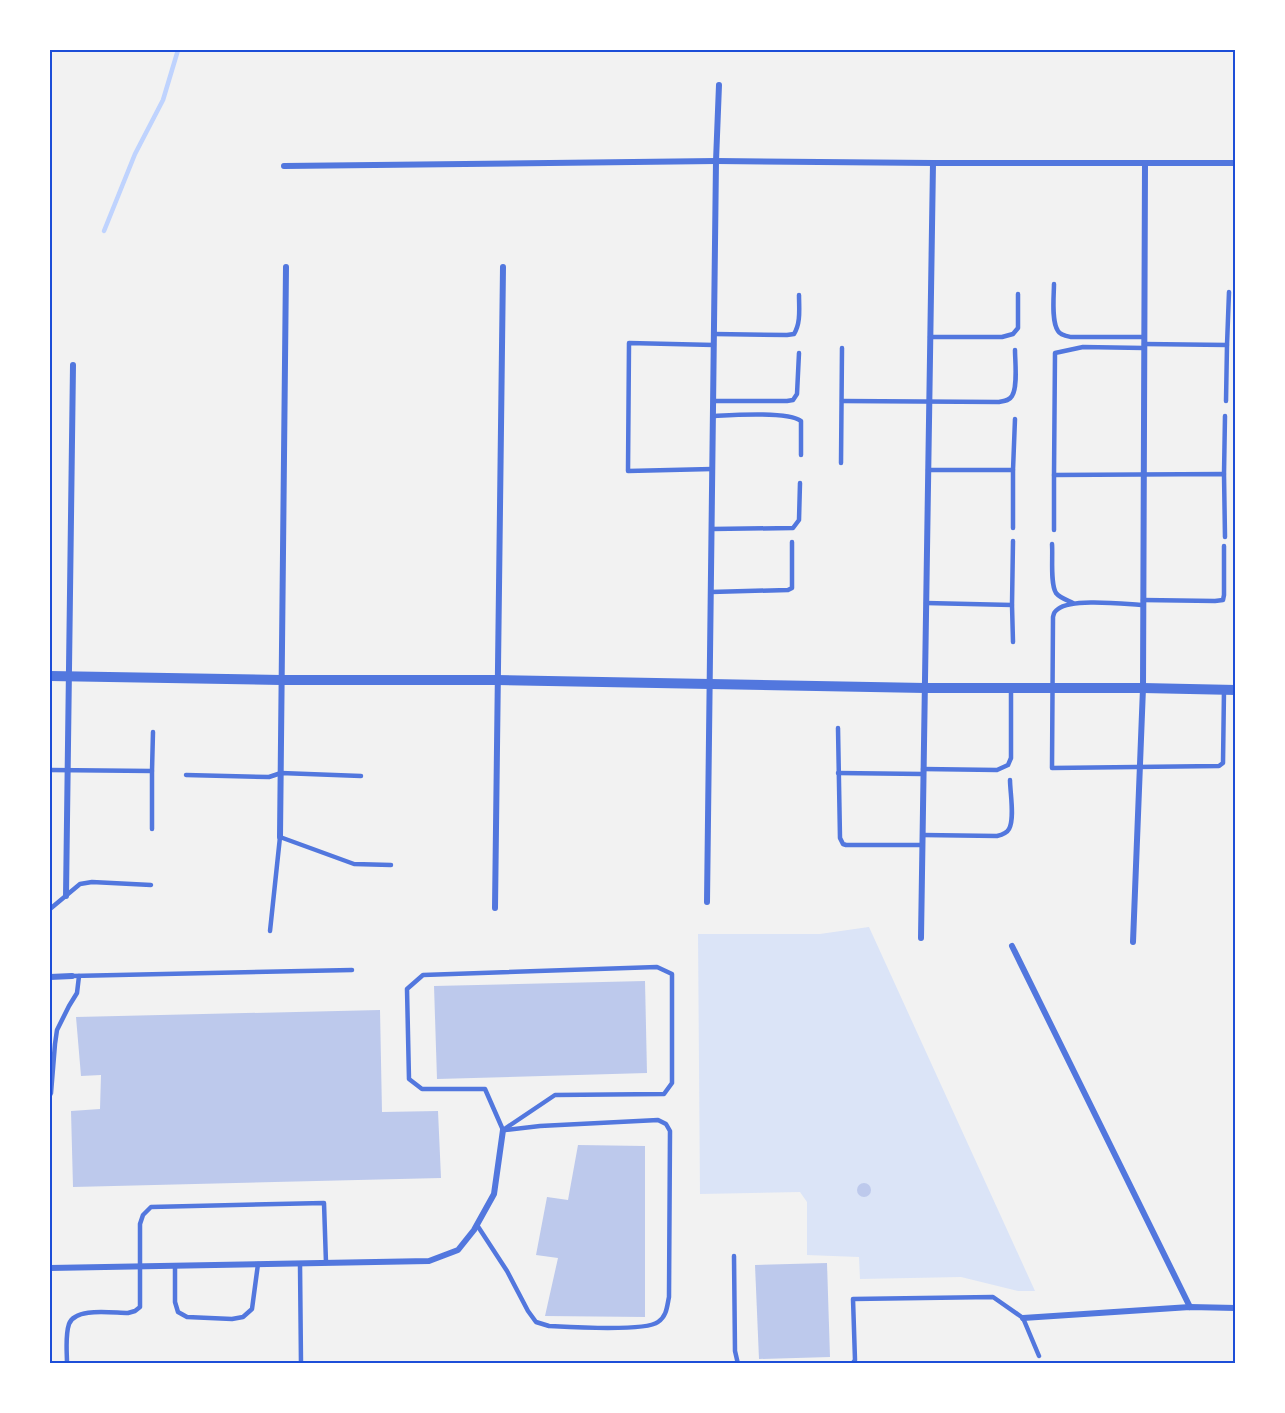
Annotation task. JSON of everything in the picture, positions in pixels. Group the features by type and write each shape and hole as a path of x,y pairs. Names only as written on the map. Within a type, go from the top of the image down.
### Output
{"street":[{"path":"707,902 716,160 719,85"},
{"path":"284,166 716,160 1236,163"},
{"path":"921,938 933,163"},
{"path":"1133,942 1143,688 1145,163"},
{"path":"280,837 286,267"},
{"path":"495,908 503,267"},
{"path":"66,896 73,365"},
{"path":"50,676 1236,690"},
{"path":"1012,946 1190,1307"},
{"path":"50,977 76,976"},
{"path":"50,1268 429,1261 458,1250 477,1225 494,1194 503,1130"},
{"path":"1023,1318 1190,1307 1236,1308"}],"lane":[{"path":"1054,284 1055,320 1058,331 1064,336 1144,343 1227,345"},
{"path":"1226,401 1229,292"},
{"path":"930,336 1002,337 1012,334 1018,328 1018,294"},
{"path":"714,334 794,334 799,321 799,295"},
{"path":"712,469 628,471 629,343 714,345"},
{"path":"1054,530 1055,353 1083,347 1144,343"},
{"path":"841,463 842,348"},
{"path":"842,401 1007,401 1013,395 1015,386 1015,350"},
{"path":"713,401 793,400 797,394 799,353"},
{"path":"713,416 796,417 801,421 801,455"},
{"path":"1225,416 1225,537"},
{"path":"1013,528 1015,419"},
{"path":"928,470 1013,470"},
{"path":"1054,475 1224,474"},
{"path":"712,529 793,528 799,520 800,483"},
{"path":"1012,642 1013,541"},
{"path":"711,592 788,590 792,588 792,542"},
{"path":"1053,544 1055,592 1072,603"},
{"path":"1224,546 1224,595 1222,600 1215,602 1072,603 1057,609 1053,617 1052,768 1219,766 1222,764 1224,690"},
{"path":"926,603 1012,605"},
{"path":"838,773 997,770 1008,765 1011,758 1011,688"},
{"path":"838,728 840,838 843,844 922,845"},
{"path":"152,829 153,732"},
{"path":"50,770 152,771"},
{"path":"186,775 269,777 281,773 361,776"},
{"path":"923,835 997,836 1004,834 1010,828 1010,780"},
{"path":"270,931 280,837 354,864 391,865"},
{"path":"50,909 80,884 92,882 151,885"},
{"path":"657,967 672,974 672,1083 664,1094 555,1095 503,1130 485,1089 423,1089 409,1079 407,989 423,975 657,967"},
{"path":"50,1095 57,1030 77,993 76,976 352,970"},
{"path":"477,1225 536,1322 549,1326 637,1328 658,1323 666,1313 669,1297 670,1131 666,1124 658,1120 503,1130"},
{"path":"67,1364 67,1334 73,1317 81,1313 128,1313 140,1307 140,1224 143,1215 151,1207 324,1203 326,1263"},
{"path":"734,1256 735,1350 738,1364"},
{"path":"175,1266 175,1302 178,1312 187,1317 232,1319 243,1317 252,1309 258,1264"},
{"path":"300,1264 301,1364"},
{"path":"852,1364 855,1360 853,1299 993,1297 1023,1318 1039,1356"}],"shaded area":[{"path":"869,927 1035,1291 1018,1291 961,1277 860,1279 859,1257 807,1255 807,1202 800,1192 700,1194 698,934 820,934"}],"building":[{"path":"645,981 647,1073 437,1079 434,986"},
{"path":"380,1010 382,1112 438,1111 441,1178 73,1187 71,1111 100,1109 101,1075 81,1076 76,1017"},
{"path":"578,1145 645,1146 645,1317 545,1316 558,1258 536,1255 547,1197 568,1200"},
{"path":"864,1183 869,1185 871,1190 869,1195 864,1197 859,1195 857,1190 859,1185"},
{"path":"827,1263 830,1357 759,1359 755,1265"}],"waterway":[{"path":"104,231 135,154 163,100 178,50"}]}
